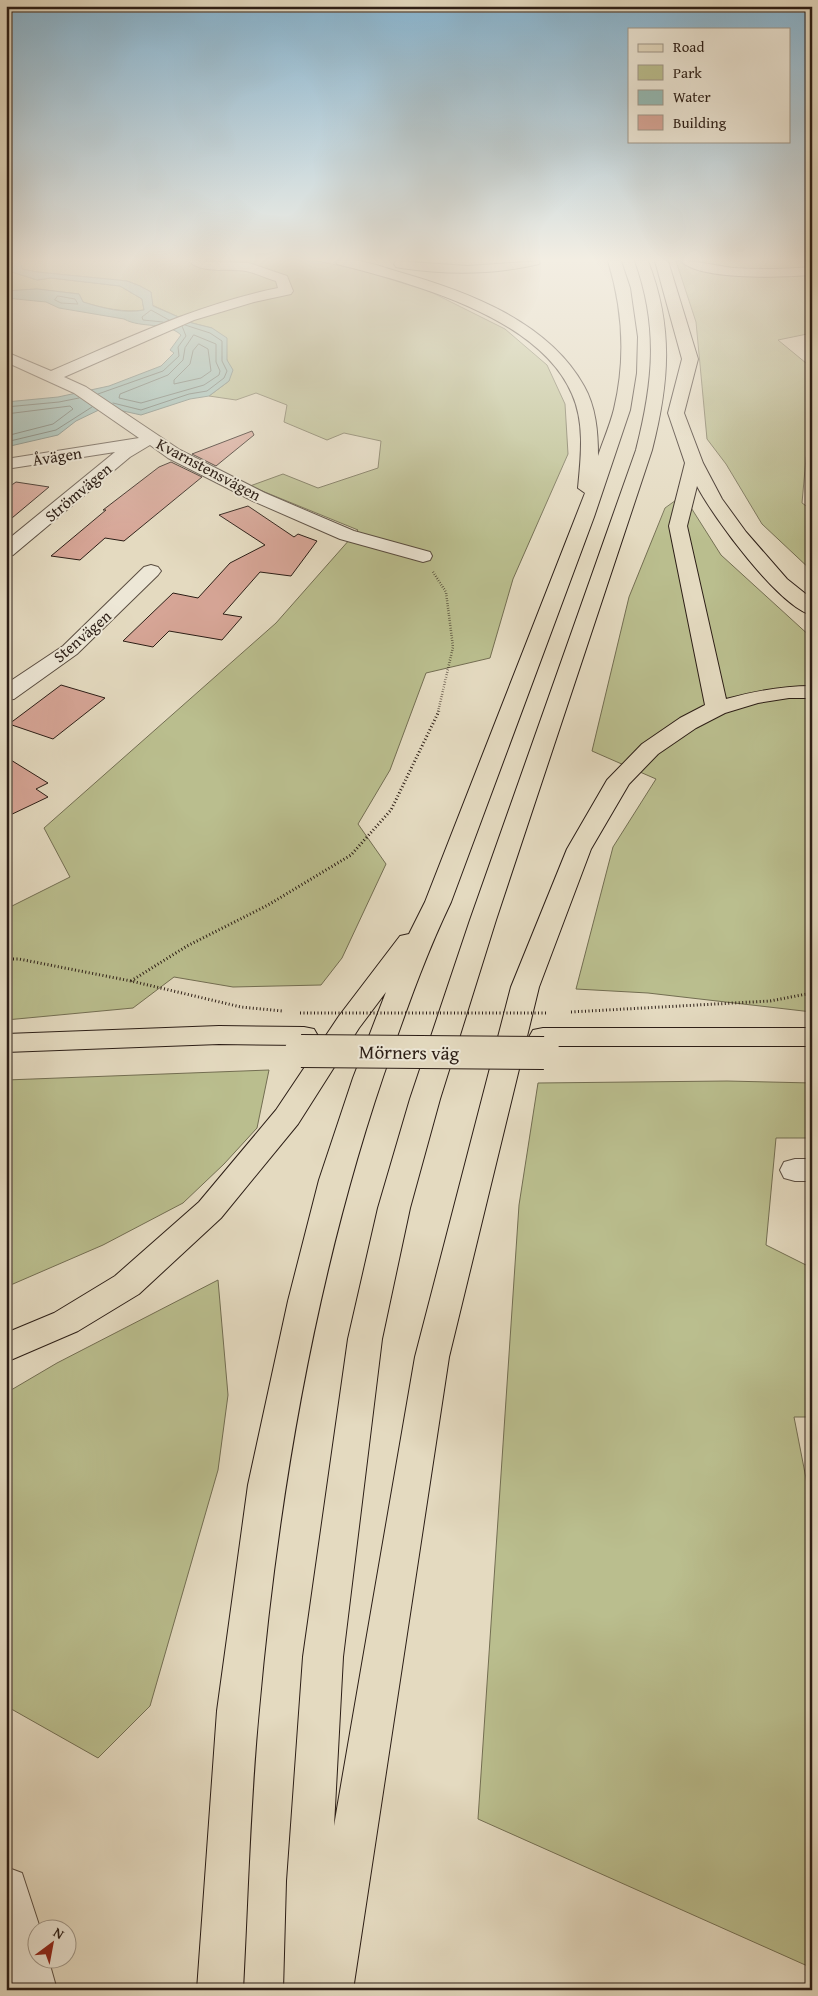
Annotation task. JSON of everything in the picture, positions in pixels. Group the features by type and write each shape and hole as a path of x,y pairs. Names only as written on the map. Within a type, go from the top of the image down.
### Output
{"main road":[{"path":"550,354 575,384 586,415 589,449 584,517"},
{"path":"220,1990 238,1711 266,1485 304,1302 335,1180 368,1078 415,949 438,902 584,517 622,410 629,354"},
{"path":"307,1990 309,1881 323,1658 365,1339 392,1218 425,1099 483,920 644,450 658,387 657,354"},
{"path":"689,354 690,359 676,413 694,463 713,499 751,550 780,583 812,609"},
{"path":"694,463 678,526 717,708"},
{"path":"330,1990 404,1520 432,1357 525,987 580,849 619,780 650,749 717,708 756,697 789,692 812,692"},
{"path":"6,1348 66,1322 127,1285 210,1210 240,1177 287,1117 350,1022 438,902"},
{"name":"Mörners väg","path":"6,1060 136,1053 299,1028"},
{"name":"Mörners väg","path":"6,1043 219,1036 299,1028 545,1035 812,1037"},
{"name":"Mörners väg","path":"545,1035 812,1056"}],"street":[{"path":"53,376 103,354"},
{"name":"Kvarnstensvägen","path":"6,356 80,390 106,408 146,442 268,501 348,535 423,556"},
{"name":"Åvägen","path":"6,464 146,442"},
{"name":"Strömvägen","path":"6,551 146,442"},
{"name":"Stenvägen","path":"6,694 70,650 151,571"},
{"path":"6,1889 34,1990"}],"path":[{"path":"131,981 187,946 268,905 351,855 392,810 440,709 453,647 446,592 423,556"},
{"path":"6,960 19,959 131,981 241,1007 283,1011"},
{"path":"566,1012 770,1001 812,993"},
{"path":"299,1028 545,1035 557,1013"}],"green space":[{"path":"224,354 534,354 547,365 565,404 568,454 513,579 490,658 426,673 390,770 358,824 386,864 342,958 321,985 233,987 174,977 133,1008 6,1020 6,909 70,877 44,828 276,623 358,530 250,486 283,474 318,488 378,468 381,441 344,433 327,440 284,422 287,405 256,393 236,400 209,396 229,381 227,360"},
{"path":"699,354 795,354 812,368 812,436 806,458 802,503 812,510 812,571 762,524 726,464 707,439"},
{"path":"683,495 721,555 812,638 812,1012 648,993 576,989 613,847 656,779 592,751 629,597 665,508"},
{"path":"269,1070 257,1128 224,1164 183,1203 103,1245 6,1287 6,1080"},
{"path":"727,1081 812,1083 812,1138 776,1138 766,1245 812,1268 812,1417 794,1417 812,1509 812,1968 478,1819 519,1205 538,1083"},
{"path":"218,1280 228,1395 218,1470 150,1706 98,1758 6,1706 6,1393 57,1363"}],"water":[{"path":"173,354 227,354 227,360 233,370 229,381 209,396 190,399 141,415 105,407 76,421 58,435 6,447 6,402 58,397 109,386 161,366"}],"building":[{"path":"252,431 254,435 216,466 192,454"},
{"path":"171,462 202,477 124,541 105,538 80,560 51,556 106,510 103,510 159,467"},
{"path":"16,482 49,487 6,523 6,489"},
{"path":"248,506 294,537 298,534 317,541 291,576 260,572 223,614 242,617 222,640 169,631 153,647 123,641 173,593 198,598 230,563 265,545 219,515"},
{"path":"61,685 105,698 53,739 9,724"},
{"path":"6,757 48,783 36,789 48,797 6,817"}]}
